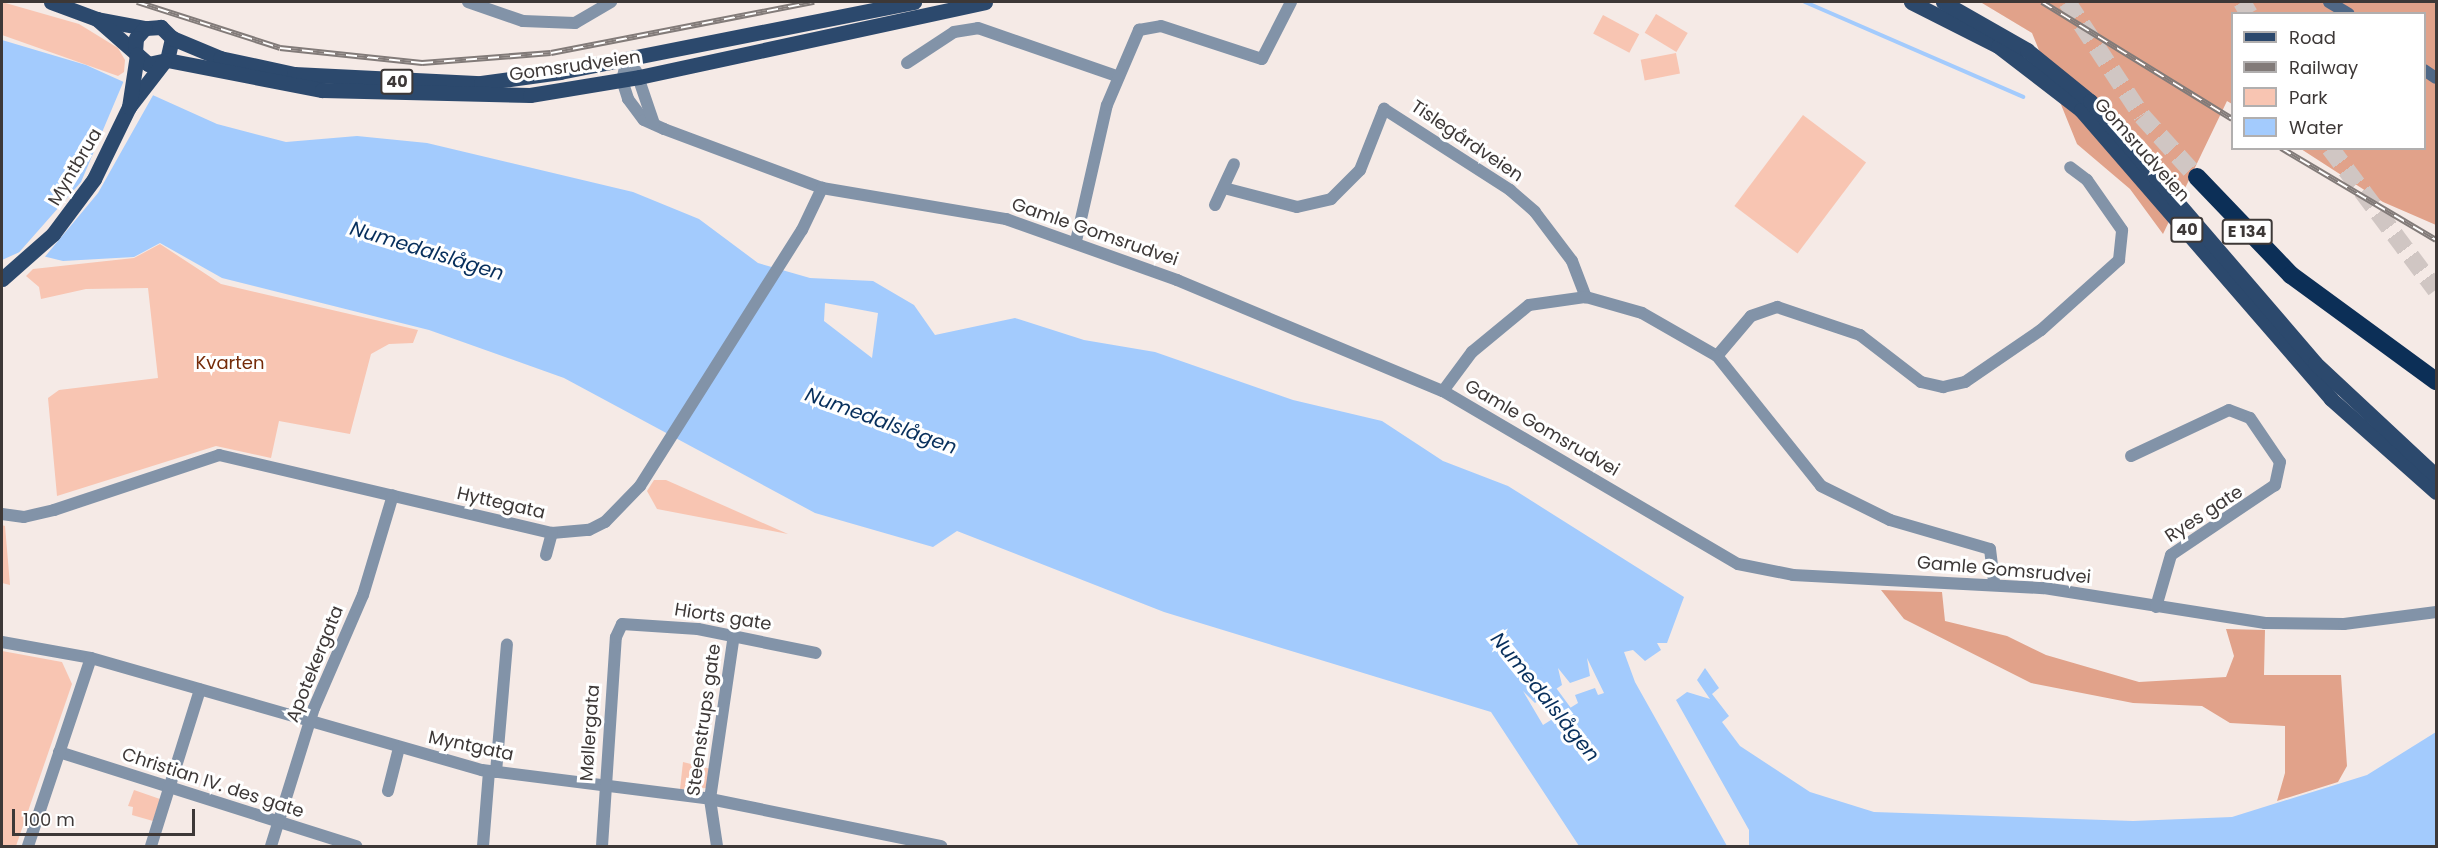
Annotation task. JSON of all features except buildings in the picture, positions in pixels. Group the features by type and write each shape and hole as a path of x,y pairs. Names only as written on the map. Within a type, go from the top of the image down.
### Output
{"highway":[{"name":"E 134","path":"2197,177 2296,279 2436,381"}],"main road":[{"name":"Gomsrudveien","path":"51,2 97,19 145,28 160,27 172,38 245,65 394,82 508,80 627,59 914,2"},
{"name":"Gomsrudveien","path":"97,19 136,57 148,64 291,86 426,96 530,95 639,77 985,2"},
{"name":"Gomsrudveien","path":"1911,2 1998,46 2081,110 2331,399 2436,492"},
{"name":"Gomsrudveien","path":"1944,2 2027,50 2090,101 2328,376 2436,476"},
{"path":"136,57 136,38 145,28"},
{"path":"162,65 172,38"},
{"name":"Myntbrua","path":"129,107 136,57"},
{"name":"Myntbrua","path":"2,279 20,266 75,208 129,107 162,65"}],"street":[{"path":"472,2 500,16 575,23 605,4"},
{"path":"1076,241 1117,76 1139,30 1148,26 1262,59 1292,2"},
{"path":"2329,2 2346,12"},
{"path":"907,63 954,32 978,28 1117,76"},
{"path":"627,59 639,77 654,124"},
{"path":"622,80 627,59"},
{"name":"Gamle Gomsrudvei","path":"622,80 631,105 654,124 822,188 967,210 1076,241 1443,391 1738,564 1793,575 1994,584 2291,624 2372,622 2436,612"},
{"name":"Tislegårdveien","path":"1224,188 1297,207 1331,200 1360,170 1384,109 1527,205 1567,254 1586,297"},
{"path":"1215,205 1234,164"},
{"path":"1717,356 1751,316 1769,308 1799,312 1860,334 1921,382 1943,387 1965,382 2041,330 2119,260 2122,230 2087,180 2070,167"},
{"name":"Hyttegata","path":"2,514 24,517 54,510 219,455 552,533 572,534 605,522 640,486 773,276 822,188"},
{"path":"1443,391 1472,352 1529,305 1586,297 1674,327 1717,356 1821,486 1890,520 1990,549 1994,584"},
{"name":"Ryes gate","path":"2131,456 2229,410 2250,418 2280,462 2276,485 2171,555 2156,607"},
{"name":"Apotekergata","path":"271,846 309,722 363,595 393,495"},
{"path":"546,555 552,533"},
{"name":"Hiorts gate","path":"622,624 734,634 816,653"},
{"name":"Møllergata","path":"602,846 604,784 616,637 622,624"},
{"name":"Steenstrups gate","path":"717,846 710,799 734,634"},
{"name":"Myntgata","path":"2,642 91,658 399,748 493,772 710,799 941,846"},
{"path":"483,846 507,644"},
{"path":"28,846 91,658"},
{"path":"151,846 200,690"},
{"path":"388,791 399,748"},
{"name":"Christian IV. des gate","path":"59,752 169,790 356,846"}],"green space":[{"path":"2,2 79,24 118,48 125,60 124,72 118,76 2,35"},
{"path":"1656,14 1688,33 1676,52 1645,33"},
{"path":"1603,15 1639,34 1629,53 1593,34"},
{"path":"1676,53 1680,74 1645,80 1641,60"},
{"path":"1803,115 1866,163 1797,254 1734,206"},
{"name":"Kvarten","path":"160,244 221,284 418,330 413,343 389,344 371,354 350,434 279,421 271,458 216,446 57,496 48,398 59,390 158,378 148,288 86,289 41,299 39,287 26,276 33,269 134,258"},
{"path":"654,480 666,480 788,534 657,509 647,491"},
{"path":"2,525 5,526 10,585 2,583"},
{"path":"2,651 62,662 72,684 16,846 2,846"},
{"path":"683,762 711,769 707,788 680,789"},
{"path":"134,790 160,799 153,821 132,815 133,807 128,806"}],"shaded area":[{"path":"2436,2 2436,225 2383,202 2303,150 2426,150 2426,12 2231,12 2231,103 2227,101 2163,234 2130,189 2077,144 2032,33 1982,3"},
{"path":"1881,590 1942,592 1945,621 2007,636 2046,655 2139,682 2226,677 2234,656 2226,629 2265,630 2264,675 2341,675 2347,766 2338,782 2277,801 2285,773 2285,726 2230,723 2202,706 2133,703 2031,683 1904,619"}],"water":[{"path":"2,40 86,65 217,124 286,142 357,136 427,143 633,192 699,219 758,263 810,278 873,281 914,305 935,335 1015,318 1084,340 1155,352 1293,400 1382,421 1443,461 1508,486 1684,597 1667,643 1657,643 1661,650 1645,661 1633,650 1624,652 1635,682 1727,846 1579,846 1491,712 1164,612 957,531 933,547 815,513 564,378 429,330 222,278 160,243 134,257 63,261 22,251 2,260","holes":["825,303 878,313 872,358 824,321","1587,658 1604,693 1598,695 1595,688 1575,695 1578,703 1543,725 1523,691 1535,703 1562,685 1558,668 1570,683 1590,676"]},
{"path":"1705,668 1719,688 1712,694 1729,716 1722,722 1740,746 1810,792 1874,812 2133,821 2232,817 2367,775 2436,732 2436,846 1749,846 1749,830 1676,700 1687,692 1710,699 1697,680"}],"pier":[{"path":"125,78 156,90 98,193 43,259 15,257 81,182"}],"waterway":[{"path":"1805,2 2023,97"},
{"name":"Numedalslågen","path":"1530,671 1578,736"}],"tunnel":[{"path":"2067,2 2142,116 2197,177"},
{"path":"2242,2 2248,12"},
{"path":"2331,150 2436,290"}],"railway":[{"path":"137,2 280,48 422,63 551,53 814,2"},
{"path":"2042,2 2231,118"},
{"path":"2284,150 2436,240"}]}
